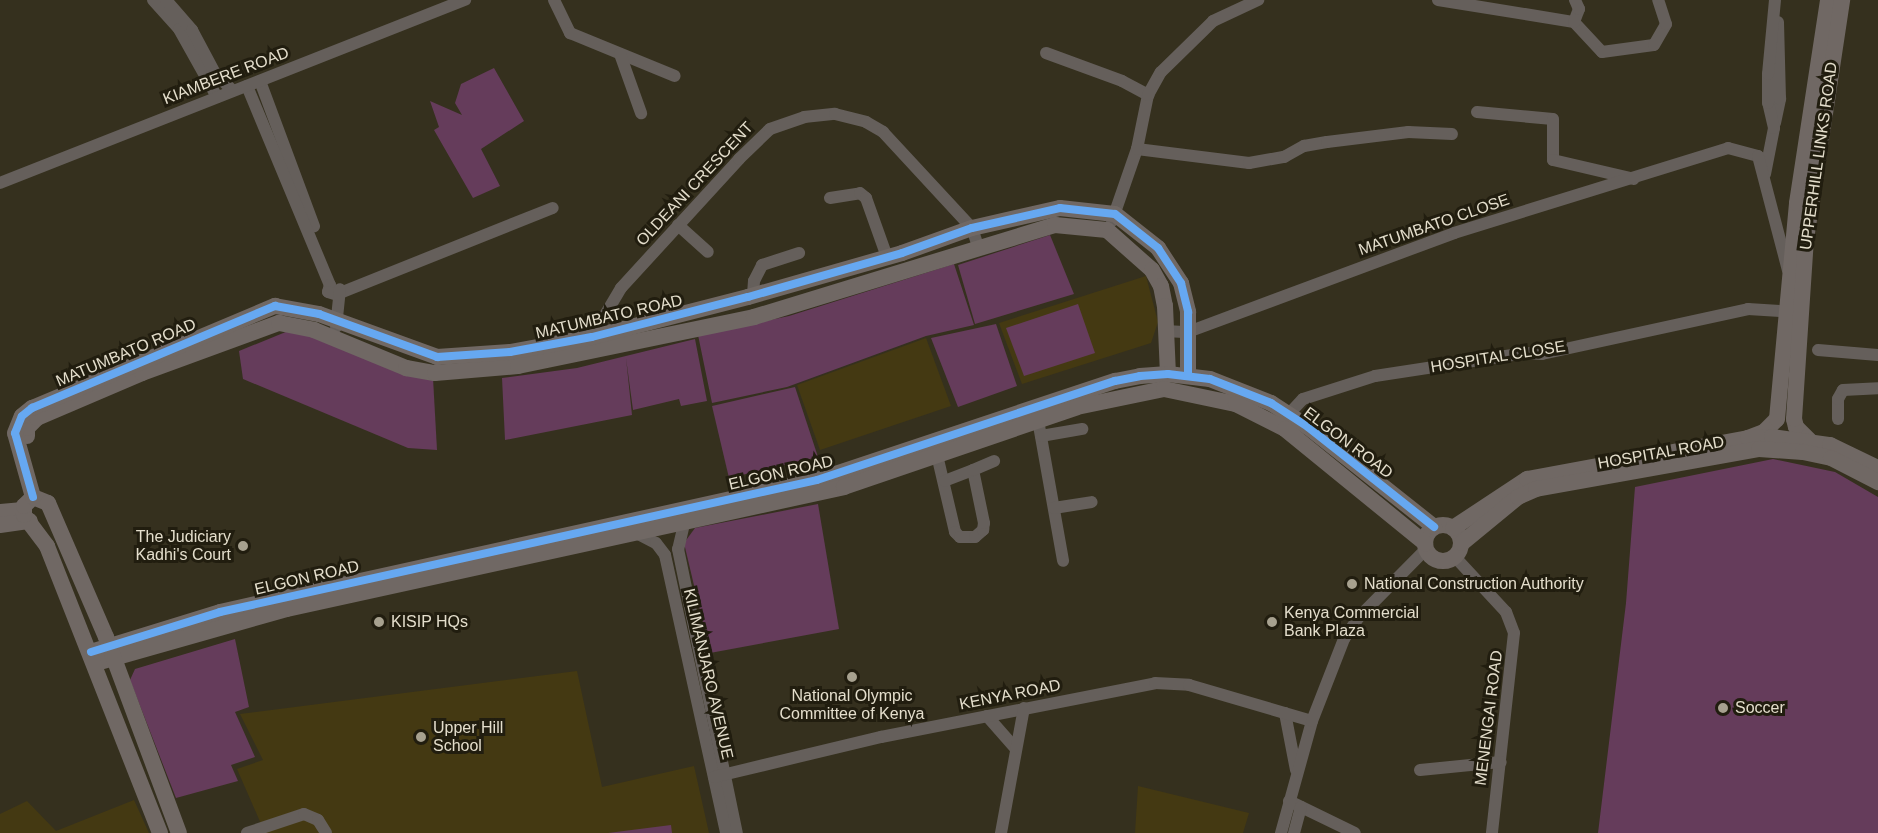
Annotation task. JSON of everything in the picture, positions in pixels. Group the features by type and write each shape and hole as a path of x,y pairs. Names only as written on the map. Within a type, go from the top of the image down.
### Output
{"street":[{"path":"153,0 179,29 217,97"},
{"path":"166,0 192,30 215,73 233,90"},
{"name":"KIAMBERE ROAD","path":"0,183 260,81 441,4 465,0"},
{"path":"554,0 570,33 675,76"},
{"path":"1168,374 1161,286 1152,270 1107,230 1115,214 1137,149 1148,95 1161,72 1204,27 1258,0"},
{"path":"1438,0 1574,22 1602,52 1654,45 1666,24 1658,0"},
{"path":"1574,22 1579,9 1575,0"},
{"name":"UPPERHILL LINKS ROAD","path":"1794,312 1790,276 1809,106 1828,0"},
{"name":"UPPERHILL LINKS ROAD","path":"1794,312 1842,0"},
{"path":"1775,1 1768,74 1768,103 1774,128 1766,174 1790,276"},
{"path":"1046,53 1122,81 1148,95"},
{"path":"620,54 641,113"},
{"path":"260,81 335,290 335,329"},
{"path":"247,86 335,290"},
{"path":"1477,112 1553,119 1553,160 1636,179"},
{"name":"OLDEANI CRESCENT","path":"592,336 621,288 770,129 804,117 835,114 859,120 883,132 972,228 979,249"},
{"path":"1137,149 1249,163 1284,157 1304,146 1327,142 1408,132 1452,134"},
{"name":"MATUMBATO CLOSE","path":"1166,331 1188,332 1454,232 1636,179 1715,151 1741,149 1758,156 1766,174"},
{"path":"830,198 860,193 866,198 882,258 884,278"},
{"path":"314,330 319,314 335,290 553,207"},
{"name":"MATUMBATO ROAD","path":"35,510 27,437 31,423 275,306 319,314 335,329 406,368 436,365 592,336 751,296 882,258 972,228 1006,220 1060,208 1115,214"},
{"path":"1115,214 1158,248 1181,283 1188,332 1188,376"},
{"path":"1006,220 1012,238"},
{"path":"678,225 708,252"},
{"name":"MATUMBATO ROAD","path":"436,365 518,366 754,316 1055,225 1107,230"},
{"path":"754,316 751,296 755,276 762,265 799,253"},
{"path":"803,281 808,300"},
{"name":"HOSPITAL CLOSE","path":"1288,415 1303,399 1359,379 1525,353 1542,354 1748,309 1794,312"},
{"path":"1748,438 1764,432 1777,419 1794,312"},
{"path":"1794,312 1794,419 1796,428 1810,441"},
{"name":"MATUMBATO ROAD","path":"199,344 279,323 314,330 335,329"},
{"path":"1818,350 1878,355"},
{"name":"ELGON ROAD","path":"111,653 220,612 817,480 1115,381 1168,374 1188,376 1241,390 1288,415 1434,527"},
{"path":"1838,419 1838,399 1843,390 1878,388"},
{"name":"ELGON ROAD","path":"93,658 286,609 684,524 844,487 937,455 1040,428 1114,397 1164,389 1236,404 1304,443 1426,546 1438,561 1457,543"},
{"path":"1063,561 1040,428 1082,429"},
{"name":"HOSPITAL ROAD","path":"1457,543 1527,479 1748,438 1810,441 1830,445 1878,468"},
{"name":"HOSPITAL ROAD","path":"1457,543 1518,497 1536,489 1759,449 1803,452 1831,458 1878,482"},
{"path":"937,455 945,481 955,532 960,537 975,537 983,530 984,523 973,470"},
{"path":"945,481 994,461"},
{"path":"1054,508 1092,502"},
{"path":"0,512 35,510"},
{"path":"0,525 35,510"},
{"path":"35,510 111,653 160,789 179,833"},
{"path":"35,510 160,833"},
{"name":"KILIMANJARO AVENUE","path":"684,524 678,549 719,776 726,833"},
{"path":"1281,833 1312,721 1351,627 1426,546 1434,527 1457,543"},
{"name":"KILIMANJARO AVENUE","path":"638,534 656,543 665,555 719,776 737,833"},
{"name":"MENENGAI ROAD","path":"1457,543 1506,612 1514,633 1492,833"},
{"name":"KENYA ROAD","path":"719,776 1024,708 1155,683 1189,685 1312,721"},
{"path":"1001,833 1024,708"},
{"path":"1285,713 1297,775"},
{"path":"987,716 1016,749"},
{"path":"1420,770 1501,762"},
{"path":"1289,801 1355,833"},
{"path":"1294,833 1301,807"},
{"path":"246,833 304,814 318,820 326,833"}],"shaded area":[{"path":"494,68 524,121 481,149 500,186 473,198 434,130 439,127 430,101 462,115 455,103 461,84"},
{"path":"1050,235 1074,294 975,324 958,265"},
{"path":"954,264 974,325 926,336 787,387 712,403 698,335 789,316"},
{"path":"1146,276 1158,322 1151,343 1022,384 999,323"},
{"path":"1078,304 1095,353 1024,376 1006,328"},
{"path":"996,324 1017,386 958,407 931,338"},
{"path":"293,329 433,378 437,450 408,448 243,379 239,351"},
{"path":"926,338 951,406 820,450 797,385"},
{"path":"695,339 707,401 681,406 679,399 633,410 626,358 632,415 505,440 502,378 577,368"},
{"path":"795,387 818,457 729,478 712,406"},
{"path":"1773,459 1835,472 1878,497 1878,833 1598,833 1626,603 1635,487"},
{"path":"818,504 839,629 710,653 684,543 695,528"},
{"path":"235,639 249,707 235,712 255,757 231,765 238,781 176,798 130,680 135,669"},
{"name":"Upper Hill School","path":"577,671 602,787 694,766 709,833 265,833 237,769 263,760 240,714"},
{"path":"1138,786 1249,813 1243,833 1135,833"},
{"path":"134,800 149,833 0,833 0,814 27,801 56,831"},
{"path":"671,825 672,833 608,833"}],"cycle path":[{"path":"33,497 15,433 22,416 32,408 275,306 319,314 437,357 510,352 592,337 748,297 902,253 972,228 1060,208 1115,214 1158,248 1181,283 1188,312 1188,376"},
{"path":"91,652 220,612 817,480 1115,381 1140,376 1168,374 1210,379 1271,403 1308,427 1434,527"}],"place":[{"name":"The Judiciary Kadhi's Court","path":"243,546"},
{"name":"National Construction Authority","path":"1352,584"},
{"name":"KISIP HQs","path":"379,622"},
{"name":"Kenya Commercial Bank Plaza","path":"1272,622"},
{"name":"National Olympic Committee of Kenya","path":"852,677"},
{"name":"Soccer","path":"1723,708"},
{"name":"Upper Hill School","path":"421,737"}]}
